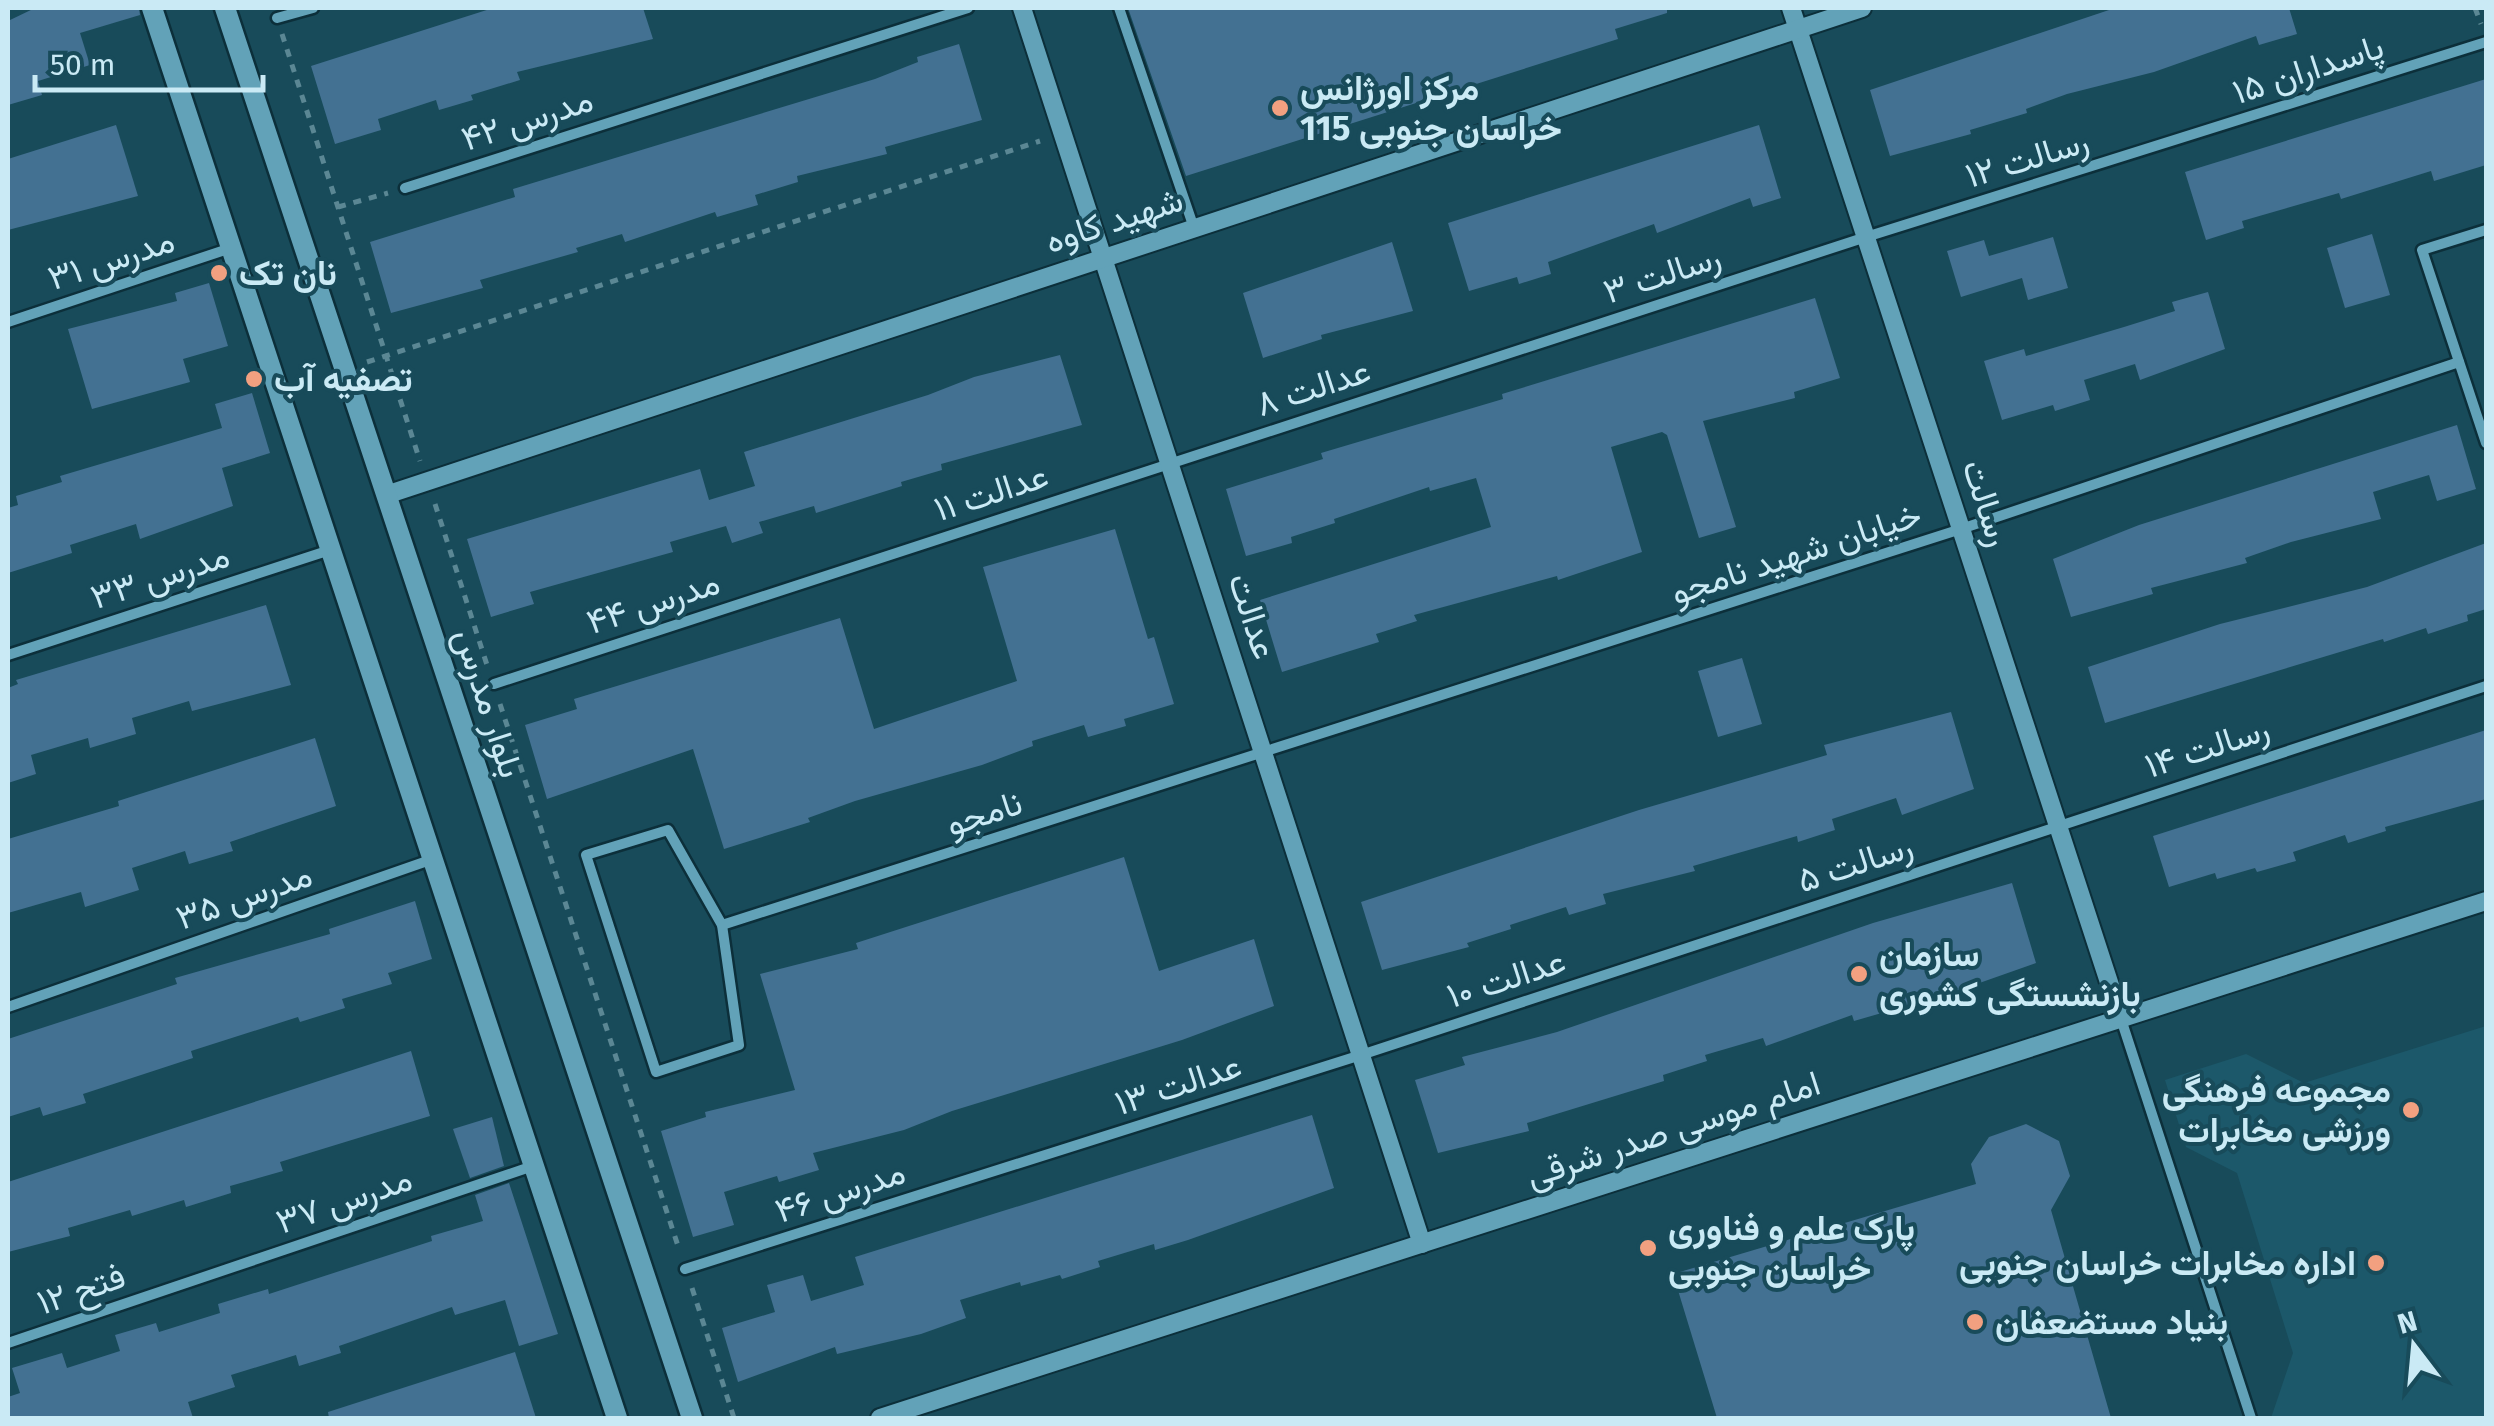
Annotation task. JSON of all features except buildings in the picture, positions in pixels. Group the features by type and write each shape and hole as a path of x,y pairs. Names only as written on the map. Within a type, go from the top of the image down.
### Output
{"main road":[{"path":"152,8 612,1414"},
{"name":"بلوار مدرس","path":"225,8 692,1418"}],"street":[{"path":"277,18 314,8"},
{"name":"مدرس ۴۲","path":"405,188 968,8"},
{"name":"عدالت","path":"1022,8 1422,1244"},
{"path":"1119,8 1194,228"},
{"name":"رسالت","path":"1790,8 2122,1019"},
{"name":"شهید کاوه","path":"386,494 1862,8"},
{"name":"پاسداران ۱۵","path":"2204,131 2486,42"},
{"name":"رسالت ۱۲","path":"1866,238 2204,131"},
{"path":"2486,230 2422,250 2486,443"},
{"name":"رسالت ۳","path":"1474,364 1866,238"},
{"name":"مدرس ۳۱","path":"8,322 231,248"},
{"name":"خیابان شهید نامجو","path":"1263,754 2459,362"},
{"name":"عدالت ۸","path":"1169,462 1474,364"},
{"name":"عدالت ۱۱","path":"830,573 1169,462"},
{"name":"مدرس ۳۳","path":"8,656 330,550"},
{"name":"مدرس ۴۴","path":"494,684 830,573"},
{"name":"رسالت ۱۴","path":"2058,824 2486,686"},
{"name":"نامجو","path":"722,925 1263,754"},
{"name":"رسالت ۵","path":"1669,954 2058,824"},
{"path":"668,830 722,925 739,1044 656,1072 586,855 668,830"},
{"name":"مدرس ۳۵","path":"8,1007 432,859"},
{"name":"امام موسی صدر شرقی","path":"880,1418 2486,902"},
{"name":"عدالت ۱۰","path":"1360,1054 1669,954"},
{"path":"2122,1019 2251,1418"},
{"name":"عدالت ۱۳","path":"1012,1166 1360,1054"},
{"name":"مدرس ۳۷","path":"173,1287 534,1166"},
{"name":"مدرس ۴۶","path":"686,1269 1012,1166"},
{"name":"فتح ۱۲","path":"8,1343 173,1287"}],"path":[{"path":"277,18 734,1418"},
{"path":"345,369 1063,134"},
{"path":"338,207 405,188"}],"shaded area":[{"name":"اداره مخابرات خراسان جنوبی","path":"2486,1026 2486,1418 2271,1418 2293,1353 2237,1173 2186,1147 2165,1080 2246,1054 2304,1083"}],"place":[{"name":"مرکز اورژانس 115 خراسان جنوبی","path":"1280,108"},
{"name":"نان تک","path":"219,273"},
{"name":"تصفیه آب","path":"254,379"},
{"name":"سازمان بازنشستگی کشوری","path":"1859,974"},
{"name":"مجموعه فرهنگی ورزشی مخابرات","path":"2411,1110"},
{"name":"پارک علم و فناوری خراسان جنوبی","path":"1648,1248"},
{"name":"اداره مخابرات خراسان جنوبی","path":"2376,1263"},
{"name":"بنیاد مستضعفان","path":"1975,1322"}]}
